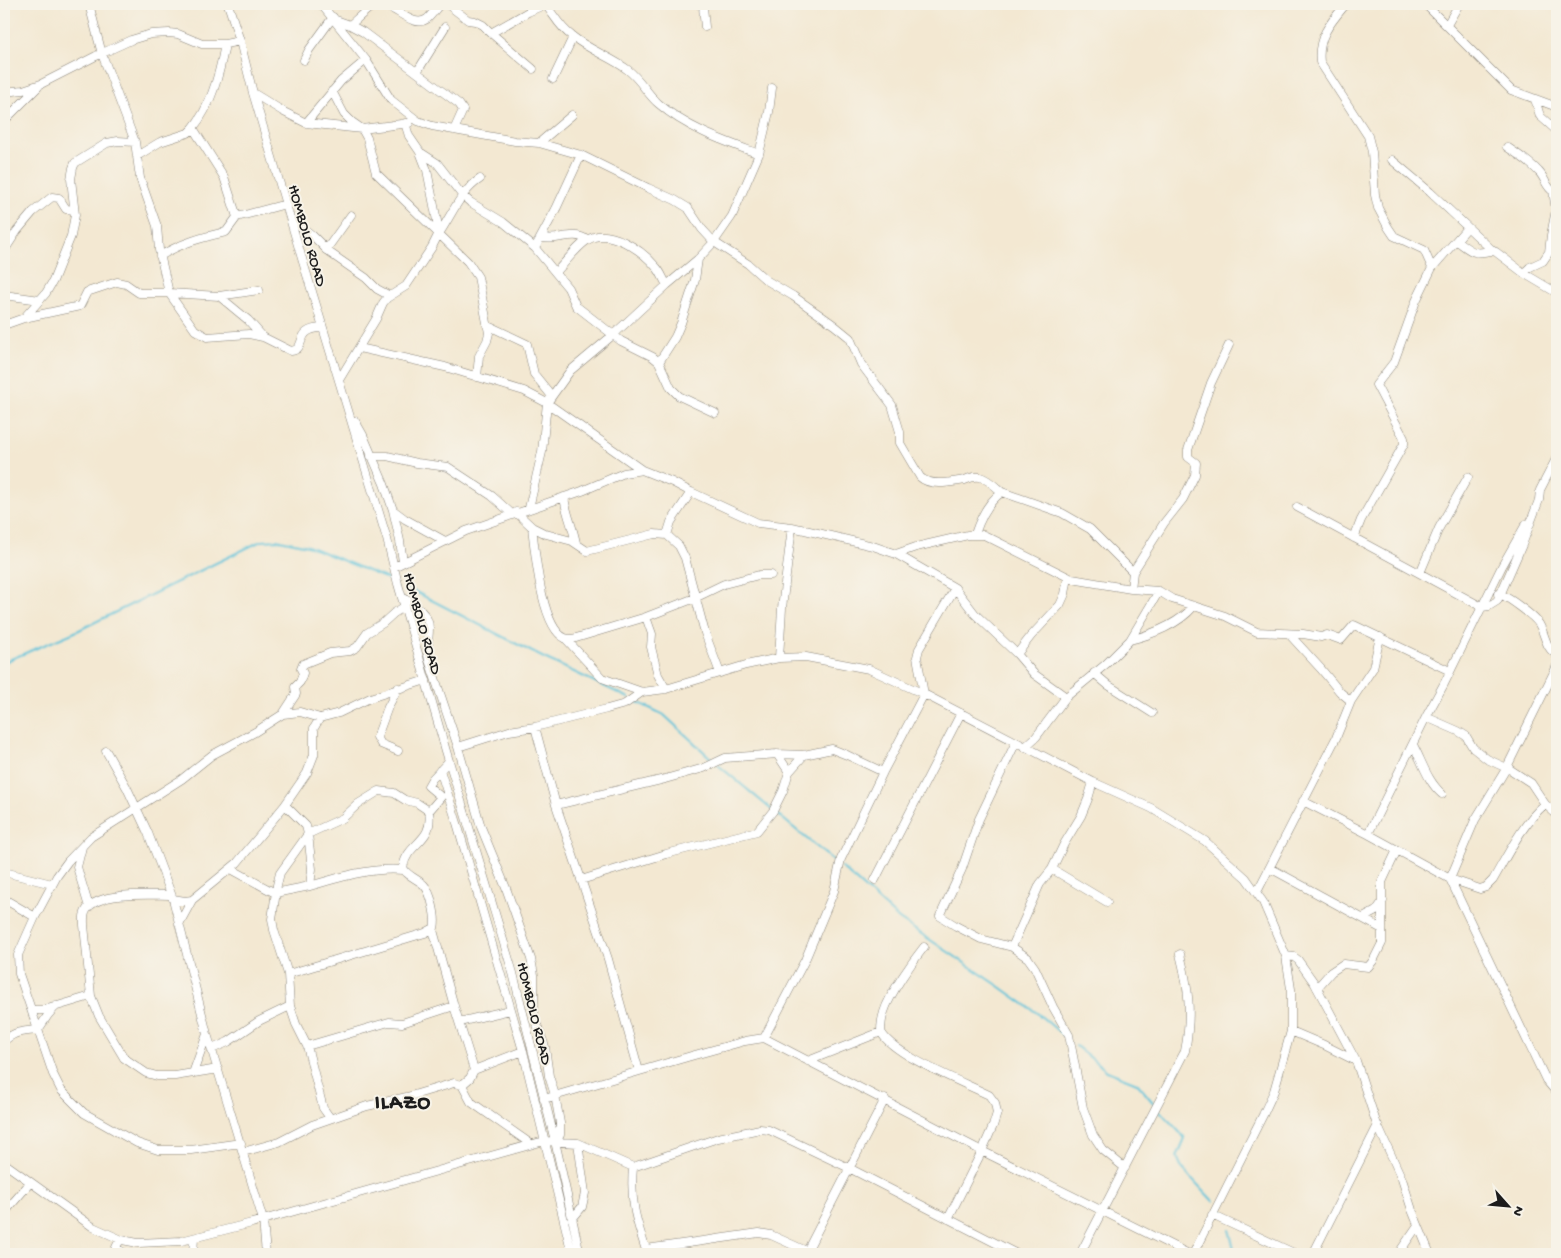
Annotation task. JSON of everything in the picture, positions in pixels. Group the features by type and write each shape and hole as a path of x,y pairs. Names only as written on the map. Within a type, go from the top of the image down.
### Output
{"street":[{"path":"89,4 102,54 134,142 140,178 157,226 160,256 169,294 195,330 206,337 249,334 263,337 291,351 295,351 306,331 312,328 322,328"},
{"name":"HOMBOLO ROAD","path":"228,4 322,328 349,410 449,761 513,973 555,1141 580,1254"},
{"path":"321,4 366,60 391,100 418,121 432,126 515,141 539,143 580,155 683,204 691,210 702,229 714,242 748,264 766,280 793,296 850,338 861,364 881,388 896,412 900,443 923,481 933,483 952,482 977,476 987,480 1002,492 1062,512 1090,528 1133,572"},
{"path":"350,25 374,5 386,5 415,20 427,18 440,4"},
{"path":"447,4 468,20 483,25 533,69"},
{"path":"491,33 546,4 559,24 573,37 638,78 652,97 685,122 722,141 759,154"},
{"path":"699,4 703,7 705,27"},
{"path":"1346,4 1322,36 1320,62 1368,136 1372,152 1375,195 1385,221 1394,236 1424,250 1432,268"},
{"path":"1425,4 1512,90 1557,107"},
{"path":"1447,25 1458,4"},
{"path":"334,18 363,32 462,107 463,110 454,130"},
{"path":"304,60 309,50 334,18"},
{"path":"416,72 445,27"},
{"path":"4,92 23,90 41,84 131,40 151,34 178,34 202,44 225,44 240,41"},
{"path":"553,79 573,37"},
{"path":"137,156 160,142 188,133 202,118 220,71 225,44"},
{"path":"306,123 332,91 366,60"},
{"path":"4,121 41,84"},
{"path":"528,508 536,482 544,439 546,403 570,371 666,285 698,259 714,242 732,216 759,154 769,112 772,88"},
{"path":"332,91 344,114 362,130 369,144 376,173 384,183 468,262 478,277 489,337 480,352 477,377"},
{"path":"253,93 306,123 362,130 418,121"},
{"path":"1536,99 1540,116 1557,131"},
{"path":"539,143 572,115"},
{"path":"405,123 409,136 420,152 427,170 438,235"},
{"path":"193,128 224,177 237,217"},
{"path":"24,318 46,294 53,282 71,236 75,222 71,179 72,168 75,163 107,143 118,141 134,142"},
{"path":"1507,147 1529,161 1540,173 1553,192 1556,210 1549,252 1543,261 1530,267 1524,273"},
{"path":"420,152 437,164 470,202 502,222 535,248 568,288 576,306 627,345 653,356 659,362 671,388 679,396 716,413"},
{"path":"535,248 556,210 580,155"},
{"path":"1392,160 1430,192 1492,250 1524,273 1557,293"},
{"path":"339,380 376,319 383,303 406,286 462,195 468,187 480,179"},
{"path":"4,251 17,231 33,212 52,197 57,196 66,209 74,210"},
{"path":"160,256 196,239 226,232 237,217 286,204"},
{"path":"326,250 351,215"},
{"path":"290,219 312,235 326,250 390,296"},
{"path":"1354,538 1361,520 1404,444 1404,438 1376,385 1394,362 1416,301 1432,268 1467,228"},
{"path":"541,237 549,239 573,235 587,240"},
{"path":"556,272 587,240 596,236 602,236 622,239 642,253 659,269 666,285"},
{"path":"1457,240 1475,252 1492,250"},
{"path":"659,362 675,337 681,323 694,280 698,259"},
{"path":"4,325 24,318 80,306 87,292 117,282 126,284 139,293 219,296 260,290"},
{"path":"45,313 43,305 46,294"},
{"path":"4,295 40,300"},
{"path":"219,296 248,320 263,337"},
{"path":"487,325 527,344 534,374 551,395"},
{"path":"1131,589 1133,572 1164,523 1183,499 1195,475 1196,463 1188,457 1188,450 1211,383 1229,345"},
{"path":"358,348 405,357 517,388 546,403 642,470 672,482 758,523 792,527 874,546 896,554 955,588 975,614 1034,674 1066,697"},
{"path":"349,410 363,435 384,484 393,510 403,562"},
{"path":"371,456 387,456 417,463 448,467 492,496 532,527 546,534 576,543 588,551 654,534 667,535 679,546 685,558 705,633 720,673"},
{"path":"1297,508 1482,607 1489,606 1497,601 1501,593 1522,545 1540,490 1557,457"},
{"path":"394,567 445,541 514,513 564,497 624,473 642,470"},
{"path":"1420,573 1438,528 1468,477"},
{"path":"667,535 671,522 691,492"},
{"path":"975,534 982,517 1002,492"},
{"path":"564,497 566,512 571,522 576,543"},
{"path":"393,510 405,519 445,541"},
{"path":"1368,834 1488,594 1515,542 1532,516"},
{"path":"532,527 540,591 553,625 602,678 642,692"},
{"path":"779,658 782,608 792,527"},
{"path":"896,554 916,547 975,534 990,537 1068,577 1131,589 1159,591 1172,599 1219,614 1257,632 1328,636 1341,640 1354,625 1450,671"},
{"path":"566,639 576,638 646,617 695,598 724,584 759,575 771,575"},
{"path":"1016,654 1030,636 1060,605 1065,594 1068,577"},
{"path":"764,1038 805,960 834,891 841,859 883,772 924,694 916,657 918,650 955,588"},
{"path":"1025,747 1036,737 1066,697 1130,640 1159,591"},
{"path":"1488,594 1501,593 1534,618 1540,625 1547,645 1557,655"},
{"path":"402,597 422,612 428,623 427,648 429,660 458,747 481,827 506,888 531,960 534,975 535,1020 546,1047 549,1076 555,1096 560,1135 555,1141"},
{"path":"1130,640 1152,634 1181,619 1194,606"},
{"path":"241,1143 191,1150 158,1150 137,1144 84,1112 61,1090 53,1074 19,974 18,955 52,884 68,861 82,846 107,826 187,776 212,755 255,732 283,714 296,694 295,687 300,682 303,664 330,653 350,651 357,647 367,634 383,623 394,612 404,607"},
{"path":"646,617 652,634 651,647 658,675 666,689"},
{"path":"1289,634 1321,668 1340,692 1351,701"},
{"path":"1257,892 1336,738 1351,701 1374,668 1380,637"},
{"path":"458,747 509,731 535,727 625,704 642,692 666,689 746,665 779,658 806,657 862,667 881,674 924,694 1093,782 1151,808 1195,834 1212,846 1246,878 1257,892 1270,915 1286,956 1291,989 1291,1030 1271,1097 1193,1254"},
{"path":"1557,666 1506,769 1475,820 1450,879 1546,1080 1557,1093"},
{"path":"1094,673 1108,685 1152,713"},
{"path":"283,714 300,712 320,718 339,713 361,701 426,680"},
{"path":"398,688 388,707 377,737 381,744 398,751"},
{"path":"875,880 961,713"},
{"path":"1426,717 1458,730 1466,736 1473,748 1487,759 1531,783 1545,804 1557,815"},
{"path":"179,924 192,900 231,869 285,805 307,774 314,755 314,728 320,718"},
{"path":"535,727 556,804 608,959 638,1071"},
{"path":"1016,742 979,819 962,869 940,916 980,939 1012,947 1028,958 1069,1035 1083,1108 1092,1135 1103,1150 1125,1168"},
{"path":"1413,744 1424,769 1436,789 1442,794"},
{"path":"556,804 704,768 725,758 777,754 804,755 832,749 883,772"},
{"path":"106,751 148,833 172,897 207,1034 263,1220 266,1254"},
{"path":"777,754 789,772"},
{"path":"581,880 666,854 757,831 773,811 783,791 789,772 804,755"},
{"path":"404,870 407,856 429,829 429,811 441,797 428,786 449,761"},
{"path":"440,770 523,1051 572,1254"},
{"path":"1012,947 1040,884 1052,869 1081,816 1093,782"},
{"path":"330,1118 323,1108 307,1046 296,1024 290,1006 288,974 273,924 273,909 280,874 308,834 343,818 358,804 379,791 394,792 405,800 417,803 429,811"},
{"path":"1303,801 1450,879 1480,889 1486,887 1493,880 1529,820 1545,804"},
{"path":"285,805 306,826 312,869 310,886"},
{"path":"82,846 77,867 89,907"},
{"path":"1317,988 1331,972 1343,964 1368,967 1373,961 1382,943 1382,882 1397,850"},
{"path":"1270,868 1382,929"},
{"path":"231,869 276,893 345,876 390,869 404,870 424,885 428,891 436,921 433,930 474,1070"},
{"path":"1052,869 1107,902"},
{"path":"4,872 52,884"},
{"path":"192,900 185,901 172,897 121,896 95,902 89,907 85,912 84,925 91,996 106,1029 124,1058 129,1062 157,1076 164,1077 218,1068"},
{"path":"4,899 35,917"},
{"path":"1363,918 1376,911 1383,902"},
{"path":"288,974 433,930"},
{"path":"924,947 887,1003 881,1032 893,1045 916,1059 992,1098 997,1113 982,1151 948,1219"},
{"path":"1080,1254 1185,1051 1190,1010 1187,983 1180,954"},
{"path":"1286,956 1294,957 1298,960 1317,988 1356,1061 1378,1125 1402,1179 1430,1254"},
{"path":"32,1010 44,1010 91,996"},
{"path":"38,1030 56,1006"},
{"path":"212,1049 228,1042 253,1024 290,1006"},
{"path":"307,1046 389,1022 402,1023 454,1006"},
{"path":"459,1022 510,1010"},
{"path":"4,1042 20,1031 38,1030"},
{"path":"1291,1030 1356,1061"},
{"path":"808,1061 881,1032"},
{"path":"193,1073 207,1034"},
{"path":"544,1099 745,1041 764,1038 982,1151 1189,1254"},
{"path":"532,1050 546,1047"},
{"path":"244,1152 279,1142 312,1125 372,1104 407,1097 449,1084 462,1085 470,1078 474,1070 523,1051"},
{"path":"462,1085 471,1102 531,1144"},
{"path":"633,1167 631,1189 634,1212 646,1252 759,1233 771,1236 810,1253 849,1168 885,1100"},
{"path":"1313,1254 1378,1125"},
{"path":"4,1163 93,1227 120,1239 138,1243 181,1241 194,1238 544,1141 578,1143 633,1167 718,1138 765,1129 849,1168 1017,1254"},
{"path":"572,1220 582,1207 584,1194 578,1143"},
{"path":"4,1213 30,1183"},
{"path":"1212,1215 1296,1254"},
{"path":"1398,1254 1418,1225"},
{"path":"193,1254 194,1238"},
{"path":"120,1239 114,1251 126,1254"}],"waterway":[{"path":"4,662 75,632 261,541 280,540 308,546 390,580"},
{"path":"406,587 542,657 629,698"},
{"path":"633,700 664,715 715,762"},
{"path":"718,765 772,810"},
{"path":"776,813 837,864"},
{"path":"841,867 899,919 999,986 1037,1013 1064,1036"},
{"path":"1076,1046 1107,1071 1137,1083 1155,1105"},
{"path":"1158,1109 1185,1138 1177,1157 1182,1168 1213,1201"},
{"path":"1221,1210 1226,1215"},
{"path":"1229,1229 1235,1254"}],"district":[{"name":"ILAZO","path":"403,1101"}]}
